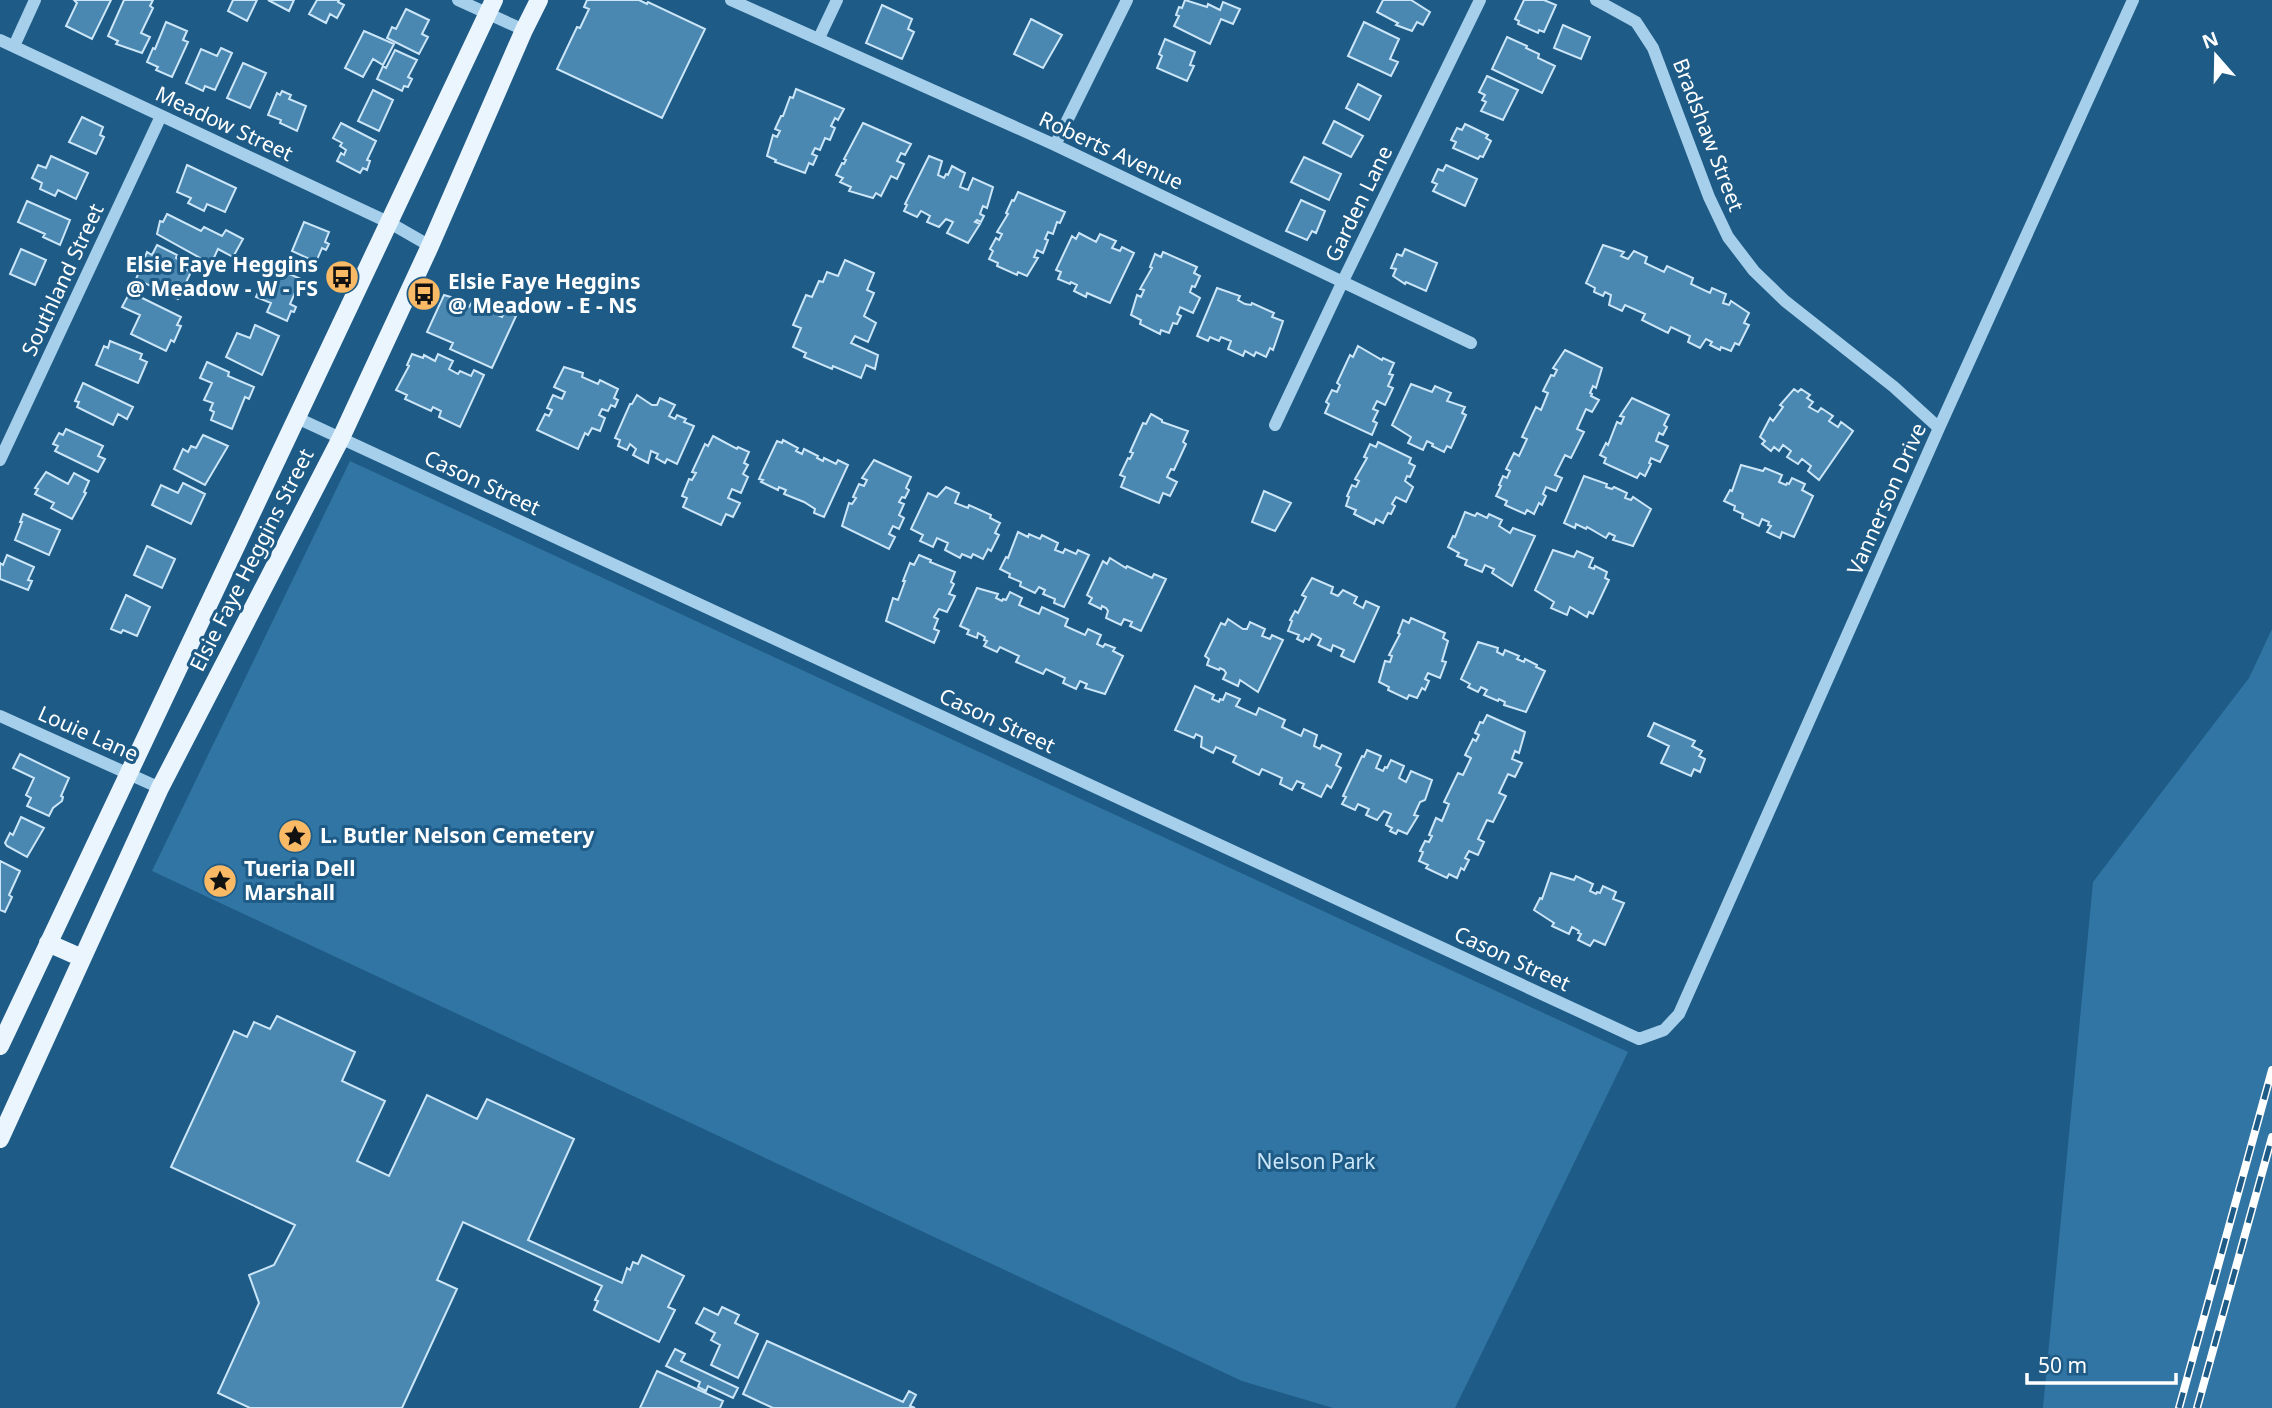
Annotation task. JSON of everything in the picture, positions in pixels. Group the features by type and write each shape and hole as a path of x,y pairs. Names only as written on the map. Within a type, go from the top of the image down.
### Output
{"main road":[{"name":"Elsie Faye Heggins Street","path":"0,1139 160,788 341,438 539,0"},
{"name":"Elsie Faye Heggins Street","path":"0,1046 491,7"},
{"path":"48,943 82,958"}],"street":[{"path":"14,46 36,0"},
{"path":"458,0 491,7 524,30"},
{"name":"Roberts Avenue","path":"731,0 1055,145 1471,343"},
{"path":"819,38 837,0"},
{"path":"1055,145 1126,0"},
{"name":"Garden Lane","path":"1275,425 1480,0"},
{"name":"Bradshaw Street","path":"1596,0 1636,22 1653,48 1709,198 1728,237 1754,271 1785,301 1894,387 1939,428"},
{"name":"Vannerson Drive","path":"1679,1014 1939,428 2133,0"},
{"name":"Meadow Street","path":"0,40 390,223 430,246"},
{"name":"Southland Street","path":"0,460 161,116"},
{"name":"Cason Street","path":"295,417 1639,1039 1664,1030 1679,1014"},
{"name":"Louie Lane","path":"0,716 160,788"}],"green space":[{"name":"Nelson Park","path":"350,461 1628,1052 1455,1408 1333,1408 1242,1381 152,871"},
{"path":"2272,629 2272,1408 2043,1408 2093,882 2249,678"}],"building":[{"path":"74,0 111,0 92,39 66,26 77,3"},
{"path":"124,0 153,0 150,6 153,8 141,33 150,37 142,53 116,44 118,41 108,36"},
{"path":"233,0 257,0 247,21 228,11"},
{"path":"268,0 294,0 289,11"},
{"path":"317,0 339,0 338,2 344,5 337,18 330,14 326,23 309,14"},
{"path":"587,0 648,2 705,29 662,118 557,69 577,27 580,28 589,9 584,7"},
{"path":"1185,0 1207,7 1208,4 1220,10 1223,2 1240,9 1233,24 1221,19 1210,44 1174,26 1179,16 1176,15 1179,7 1182,8"},
{"path":"1383,0 1411,0 1430,12 1423,25 1417,22 1412,31 1396,25 1398,23 1377,12"},
{"path":"1524,0 1544,0 1556,5 1544,32 1539,30 1538,33 1518,24 1519,21 1515,19"},
{"path":"882,5 912,19 908,29 914,32 902,59 866,43"},
{"path":"406,9 429,20 422,34 428,37 419,54 387,38 392,27 396,29"},
{"path":"1031,19 1062,35 1043,68 1014,54"},
{"path":"166,22 187,31 183,40 188,42 172,77 156,70 158,67 147,62"},
{"path":"1364,22 1399,39 1390,59 1398,62 1391,76 1348,56"},
{"path":"1563,25 1590,37 1581,59 1554,48"},
{"path":"364,31 394,44 383,65 373,59 363,77 345,68"},
{"path":"1507,37 1527,46 1526,48 1539,54 1538,58 1555,66 1542,93 1492,69"},
{"path":"1165,39 1195,52 1190,65 1194,66 1187,81 1157,68"},
{"path":"221,48 232,53 215,90 205,86 203,91 186,83 201,49 217,56"},
{"path":"395,50 417,60 408,77 412,79 402,91 377,79"},
{"path":"243,63 266,73 250,108 227,98"},
{"path":"1487,76 1518,90 1503,120 1481,111 1486,102 1482,100 1485,95 1479,92"},
{"path":"1358,84 1381,96 1369,120 1346,108"},
{"path":"796,89 844,109 831,126 835,128 830,140 825,138 820,150 815,148 812,154 817,156 813,165 809,163 805,173 775,162 776,160 767,156 773,135 777,137 780,131 775,129"},
{"path":"373,90 393,100 379,131 358,121"},
{"path":"282,91 291,95 289,99 306,106 297,131 268,115 277,93 280,95"},
{"path":"82,117 103,127 100,135 104,137 96,154 69,142"},
{"path":"1334,121 1363,136 1351,157 1323,143"},
{"path":"341,123 376,141 367,160 370,161 367,170 363,168 360,173 337,161 346,150 340,146 342,143 333,138"},
{"path":"863,123 911,144 905,155 901,153 897,161 904,164 897,179 891,176 881,196 876,193 873,198 849,191 851,187 840,182 843,178 836,175"},
{"path":"1465,124 1488,135 1486,138 1491,141 1483,157 1478,159 1453,148 1456,142 1451,140 1457,128 1462,130"},
{"path":"51,156 88,173 76,199 58,190 55,196 40,189 42,183 32,178 38,165 46,168"},
{"path":"929,156 942,161 938,175 944,178 952,166 965,173 960,187 968,190 973,178 993,187 987,208 983,206 980,214 984,216 981,222 975,222 980,224 968,243 947,233 953,222 946,219 939,227 927,222 930,216 921,211 917,217 904,211"},
{"path":"1304,157 1341,174 1329,200 1291,182"},
{"path":"187,165 236,188 225,212 207,204 204,211 188,203 191,198 177,192"},
{"path":"1446,165 1477,179 1465,206 1433,191 1437,184 1432,182 1438,169 1443,171"},
{"path":"1018,192 1065,212 1060,223 1057,222 1053,234 1048,232 1043,253 1037,250 1034,257 1038,258 1027,276 1018,272 1017,275 997,266 998,263 989,259 993,251 990,249 996,238 999,240 1002,234 997,232"},
{"path":"1301,200 1325,211 1316,233 1312,231 1307,240 1286,231"},
{"path":"27,201 70,220 60,245 43,237 45,234 18,222"},
{"path":"167,214 201,231 204,227 222,236 226,230 243,239 233,257 218,249 211,264 157,234 160,221 163,222"},
{"path":"304,222 329,232 325,242 329,244 326,250 322,248 316,262 292,251"},
{"path":"1079,233 1096,242 1100,234 1116,241 1112,248 1120,251 1122,247 1134,253 1110,303 1087,293 1086,297 1074,291 1077,285 1058,279 1061,272 1056,270 1072,236 1076,239"},
{"path":"157,245 177,255 176,258 181,261 179,266 191,272 178,299 136,279 147,252 152,255"},
{"path":"1603,245 1624,252 1621,256 1628,259 1634,251 1647,257 1645,263 1664,272 1667,266 1693,278 1691,284 1710,293 1712,288 1726,294 1723,303 1729,305 1731,301 1749,313 1744,323 1749,325 1739,345 1735,343 1731,351 1721,347 1720,350 1710,345 1712,342 1706,339 1700,348 1688,342 1690,336 1671,327 1668,333 1642,320 1645,314 1625,305 1622,311 1609,305 1611,295 1605,292 1603,296 1594,292 1595,288 1586,283"},
{"path":"21,249 46,260 35,285 10,274"},
{"path":"1405,249 1437,263 1426,291 1406,282 1405,284 1393,276 1396,269 1391,268 1397,254 1402,256"},
{"path":"1163,252 1197,267 1194,273 1200,276 1190,292 1200,298 1193,313 1180,307 1177,314 1181,316 1177,324 1173,323 1169,333 1161,330 1160,334 1140,324 1141,320 1131,315 1137,295 1141,297 1144,290 1140,289 1152,268 1150,267 1155,254 1161,257"},
{"path":"845,260 874,273 867,290 874,293 864,316 876,323 868,342 855,336 851,343 878,355 875,369 866,365 861,378 804,357 806,353 793,347 801,328 793,325 806,295 812,297 819,281 823,282 827,272 838,276"},
{"path":"280,270 301,279 290,304 296,307 287,321 267,312 271,303 256,297 264,279 274,283"},
{"path":"1217,288 1240,296 1238,300 1245,304 1252,303 1274,313 1272,317 1283,321 1273,350 1270,348 1266,357 1256,352 1254,356 1245,351 1243,356 1228,349 1231,341 1221,337 1219,341 1210,337 1208,341 1197,336"},
{"path":"130,292 181,317 177,325 181,326 174,342 171,340 166,351 131,334 140,315 122,307"},
{"path":"444,295 465,301 463,304 469,307 472,302 485,308 484,311 490,314 491,312 502,317 505,311 516,316 492,368 450,349 453,343 427,332"},
{"path":"255,325 279,336 262,375 226,357 237,333 250,338"},
{"path":"110,341 142,354 140,359 147,362 138,383 96,365 104,346 108,348"},
{"path":"1358,346 1382,360 1383,358 1394,363 1388,386 1393,388 1385,405 1377,401 1373,409 1378,411 1373,421 1377,423 1372,435 1325,413 1329,404 1326,402 1332,390 1337,392 1340,385 1337,383 1350,355 1353,357"},
{"path":"1565,350 1602,368 1596,388 1593,386 1590,393 1599,400 1592,412 1586,409 1577,429 1584,432 1571,458 1565,455 1555,475 1562,478 1556,491 1546,487 1542,505 1539,503 1534,514 1527,510 1525,514 1505,505 1507,501 1496,496 1503,476 1507,478 1510,471 1506,469 1514,453 1519,456 1527,439 1522,437 1536,407 1541,410 1548,393 1543,391 1551,375 1554,376 1557,370 1553,368"},
{"path":"412,354 423,358 424,355 435,361 438,354 453,361 449,369 458,374 460,371 471,376 474,370 484,375 460,427 439,417 441,411 433,407 431,411 405,399 407,395 396,390 409,366 407,365"},
{"path":"207,362 229,372 228,376 254,387 249,399 245,397 232,429 211,420 214,412 210,410 213,403 204,400 212,383 200,378"},
{"path":"564,367 583,373 582,377 598,384 600,380 618,389 614,398 618,400 615,407 611,405 608,411 602,409 599,415 605,418 600,431 592,428 588,435 585,433 578,449 537,430 545,414 549,416 552,410 547,408 553,395 562,399 565,392 554,387"},
{"path":"83,383 133,407 127,419 118,414 113,425 77,407 79,402 75,401"},
{"path":"1411,384 1432,392 1435,386 1451,393 1447,401 1465,407 1462,413 1466,415 1451,448 1447,446 1444,452 1427,441 1423,450 1408,443 1411,437 1392,425"},
{"path":"1794,389 1798,392 1801,389 1810,395 1807,398 1813,402 1809,407 1818,412 1821,408 1833,416 1829,421 1838,427 1841,422 1853,431 1819,480 1808,471 1811,466 1802,459 1798,464 1787,457 1791,451 1783,445 1779,451 1774,447 1771,451 1762,444 1765,441 1760,437 1770,418 1773,421 1783,407 1780,405"},
{"path":"637,395 652,405 657,405 660,398 675,405 669,416 675,419 677,415 694,426 677,464 667,459 665,463 656,458 658,454 651,451 648,463 633,455 636,449 630,444 627,450 618,446 620,440 615,438 630,404"},
{"path":"1632,398 1669,415 1663,435 1659,433 1656,441 1668,446 1660,462 1651,458 1645,476 1640,473 1637,478 1604,463 1606,458 1600,455 1606,443 1608,445 1617,422 1621,424 1624,417 1620,416"},
{"path":"1151,414 1162,422 1188,431 1183,442 1186,444 1174,470 1171,469 1167,477 1177,482 1170,496 1163,493 1159,503 1121,487 1125,477 1120,475 1133,453 1130,452 1143,423 1146,424"},
{"path":"66,429 103,446 98,456 105,459 98,472 55,451 58,446 53,444 59,433 63,435"},
{"path":"203,435 228,446 205,485 174,469 183,449 188,452 191,446 196,448"},
{"path":"713,436 737,449 738,447 749,452 744,463 748,465 743,474 748,477 741,493 732,489 728,498 740,503 733,517 726,514 721,525 683,507 687,498 682,496 689,479 692,480 696,473 692,472 705,444 708,446"},
{"path":"783,440 798,448 796,451 802,454 804,449 823,461 824,458 836,464 838,460 848,465 824,517 814,513 815,509 804,502 784,494 786,490 779,487 778,490 759,479 777,441 782,443"},
{"path":"1378,442 1411,458 1409,463 1415,466 1405,481 1413,487 1406,502 1396,497 1391,514 1388,513 1383,523 1376,519 1374,524 1354,514 1356,510 1346,506 1352,485 1356,487 1359,481 1355,479 1367,458 1364,457 1370,444 1376,447"},
{"path":"874,460 911,477 906,488 909,490 899,502 904,504 899,515 904,518 899,529 893,526 889,534 895,537 889,549 842,526 849,503 852,504 856,498 853,497 859,484 864,486 867,480 862,478"},
{"path":"1741,465 1763,471 1765,468 1782,475 1779,482 1786,485 1792,478 1805,484 1802,490 1813,496 1794,537 1782,532 1780,538 1767,532 1771,526 1768,525 1769,522 1762,519 1759,526 1742,518 1743,514 1734,510 1735,506 1724,501 1730,490 1732,491"},
{"path":"46,472 68,484 74,473 89,481 84,492 86,493 72,519 51,508 54,503 35,494 38,489 35,488"},
{"path":"1584,476 1607,484 1606,487 1614,487 1627,493 1625,498 1631,500 1633,497 1651,509 1633,546 1613,540 1615,536 1609,533 1606,538 1587,527 1586,529 1576,524 1575,528 1564,523"},
{"path":"183,483 205,494 191,524 152,505 161,485 178,493"},
{"path":"946,487 959,493 955,503 968,508 969,505 991,515 990,518 1000,523 995,533 999,535 991,551 988,549 983,559 973,554 971,558 962,554 960,558 945,550 948,543 937,538 933,547 920,541 923,535 911,529 928,493 937,497"},
{"path":"1264,491 1291,503 1275,531 1252,522"},
{"path":"1465,512 1475,516 1477,513 1487,518 1489,514 1502,520 1499,526 1510,533 1513,528 1535,536 1512,586 1492,573 1494,569 1485,565 1482,572 1465,565 1467,560 1457,556 1459,553 1448,547"},
{"path":"23,514 60,530 49,555 15,540"},
{"path":"1018,532 1040,539 1042,535 1058,543 1055,550 1063,553 1065,549 1076,554 1078,550 1089,555 1064,607 1043,594 1045,590 1039,587 1035,593 1020,586 1021,582 1000,569 1006,557 1008,558"},
{"path":"147,546 175,559 162,588 134,575"},
{"path":"1553,550 1574,557 1577,551 1593,558 1589,567 1594,569 1595,566 1607,572 1605,578 1609,580 1593,614 1589,612 1587,617 1570,607 1567,615 1551,608 1554,602 1535,590"},
{"path":"7,555 34,567 28,580 32,581 28,590 0,579 0,563 3,565"},
{"path":"919,555 955,572 951,582 954,584 949,594 955,596 947,612 939,609 934,617 938,619 934,629 939,631 934,643 886,621 893,598 898,600 910,563 914,565"},
{"path":"1110,558 1126,568 1127,566 1152,578 1154,574 1166,579 1141,631 1130,626 1132,622 1124,619 1121,625 1106,618 1106,608 1102,606 1101,609 1089,603 1092,598 1087,595 1103,561 1107,564"},
{"path":"1312,578 1333,587 1331,593 1338,596 1343,590 1357,597 1354,603 1363,608 1366,601 1379,607 1354,662 1341,656 1344,650 1333,645 1331,651 1318,645 1321,639 1312,634 1309,640 1305,638 1303,642 1297,639 1299,635 1288,631 1292,621 1290,620 1295,611 1298,613 1306,597 1302,595"},
{"path":"977,588 998,594 996,598 1002,601 1006,600 1010,592 1022,598 1019,605 1039,614 1042,607 1068,619 1065,626 1085,635 1088,629 1101,635 1097,644 1115,648 1113,651 1123,656 1105,694 1085,688 1087,684 1080,681 1076,689 1063,683 1065,678 1046,669 1043,674 1016,662 1019,656 1000,647 997,652 984,646 987,641 978,633 977,638 967,634 969,630 960,626"},
{"path":"126,595 150,607 137,636 123,630 121,633 111,629"},
{"path":"1411,618 1445,633 1443,638 1448,641 1442,661 1446,662 1440,678 1428,673 1425,679 1429,681 1425,690 1422,688 1417,698 1409,695 1407,699 1388,690 1389,687 1379,682 1385,661 1390,662 1392,656 1389,655 1400,634 1398,633 1403,620 1409,623"},
{"path":"1228,619 1243,629 1247,629 1250,622 1265,629 1262,636 1270,639 1272,635 1283,640 1258,692 1240,680 1238,686 1223,679 1226,673 1224,670 1207,665 1209,659 1205,656 1221,623 1225,625"},
{"path":"1478,642 1498,648 1497,652 1503,655 1505,650 1519,656 1517,659 1524,662 1525,659 1545,671 1526,712 1484,695 1487,690 1481,687 1478,692 1468,687 1470,684 1461,679"},
{"path":"1195,686 1214,695 1212,699 1219,702 1226,693 1240,699 1236,706 1256,715 1259,708 1285,720 1282,727 1301,736 1304,729 1317,735 1314,746 1320,749 1322,745 1341,754 1336,765 1341,768 1331,788 1327,785 1321,797 1302,788 1304,784 1297,781 1292,790 1280,784 1282,778 1262,769 1259,775 1233,762 1236,756 1216,747 1213,753 1201,747 1202,737 1196,734 1194,738 1175,730"},
{"path":"1487,715 1525,732 1519,753 1515,751 1512,759 1522,763 1515,777 1508,774 1499,793 1506,796 1493,822 1487,820 1478,839 1484,842 1478,855 1469,851 1465,858 1469,860 1464,870 1461,868 1457,878 1449,874 1447,878 1426,868 1428,865 1419,861 1423,852 1420,851 1425,841 1429,842 1432,836 1429,835 1436,818 1442,821 1449,804 1444,802 1458,773 1463,775 1471,758 1465,755 1473,739 1476,741 1479,735 1475,733"},
{"path":"1654,723 1695,741 1692,746 1702,751 1699,756 1705,759 1700,772 1694,769 1691,776 1661,763 1669,746 1648,736"},
{"path":"1367,750 1381,756 1376,768 1383,771 1391,760 1404,766 1399,778 1406,782 1411,771 1432,780 1425,800 1420,802 1414,815 1418,816 1407,834 1398,830 1396,834 1390,831 1392,828 1386,825 1391,814 1384,811 1377,820 1366,815 1369,809 1358,804 1355,810 1342,804 1346,797 1343,796"},
{"path":"20,754 69,778 61,796 62,801 53,808 49,816 27,806 31,798 26,795 34,778 13,768"},
{"path":"21,817 44,828 27,857 5,843 10,833 13,835"},
{"path":"0,861 20,871 5,912 0,910"},
{"path":"1551,873 1574,880 1576,876 1593,884 1590,891 1596,894 1600,893 1603,886 1616,892 1613,899 1624,903 1605,945 1594,940 1590,946 1578,940 1581,934 1579,931 1572,927 1569,934 1552,926 1554,923 1534,910 1540,898 1542,899"},
{"path":"277,1016 355,1052 342,1081 385,1101 357,1161 389,1176 427,1095 477,1119 487,1099 574,1139 528,1240 622,1283 627,1268 630,1270 633,1262 638,1264 642,1255 684,1276 668,1307 675,1310 659,1342 594,1310 598,1301 595,1300 602,1286 463,1222 437,1280 457,1289 402,1408 250,1408 218,1393 259,1303 249,1275 274,1265 295,1225 171,1167 234,1031 247,1037 254,1022 270,1029"},
{"path":"722,1307 739,1315 735,1323 758,1334 738,1378 711,1365 720,1345 711,1340 715,1333 696,1323 704,1308 718,1315"},
{"path":"767,1341 903,1402 909,1391 916,1395 910,1406 915,1408 773,1408 743,1394"},
{"path":"675,1349 685,1354 681,1361 738,1388 733,1398 708,1386 706,1391 698,1387 700,1382 666,1366"},
{"path":"657,1371 723,1401 720,1408 640,1408"}],"railway":[{"path":"2179,1408 2272,1070"},
{"path":"2197,1408 2272,1137"}],"place":[{"name":"Elsie Faye Heggins @ Meadow - W - FS","path":"342,277"},
{"name":"Elsie Faye Heggins @ Meadow - E - NS","path":"424,294"},
{"name":"L. Butler Nelson Cemetery","path":"295,836"},
{"name":"Tueria Dell Marshall","path":"220,881"}]}
